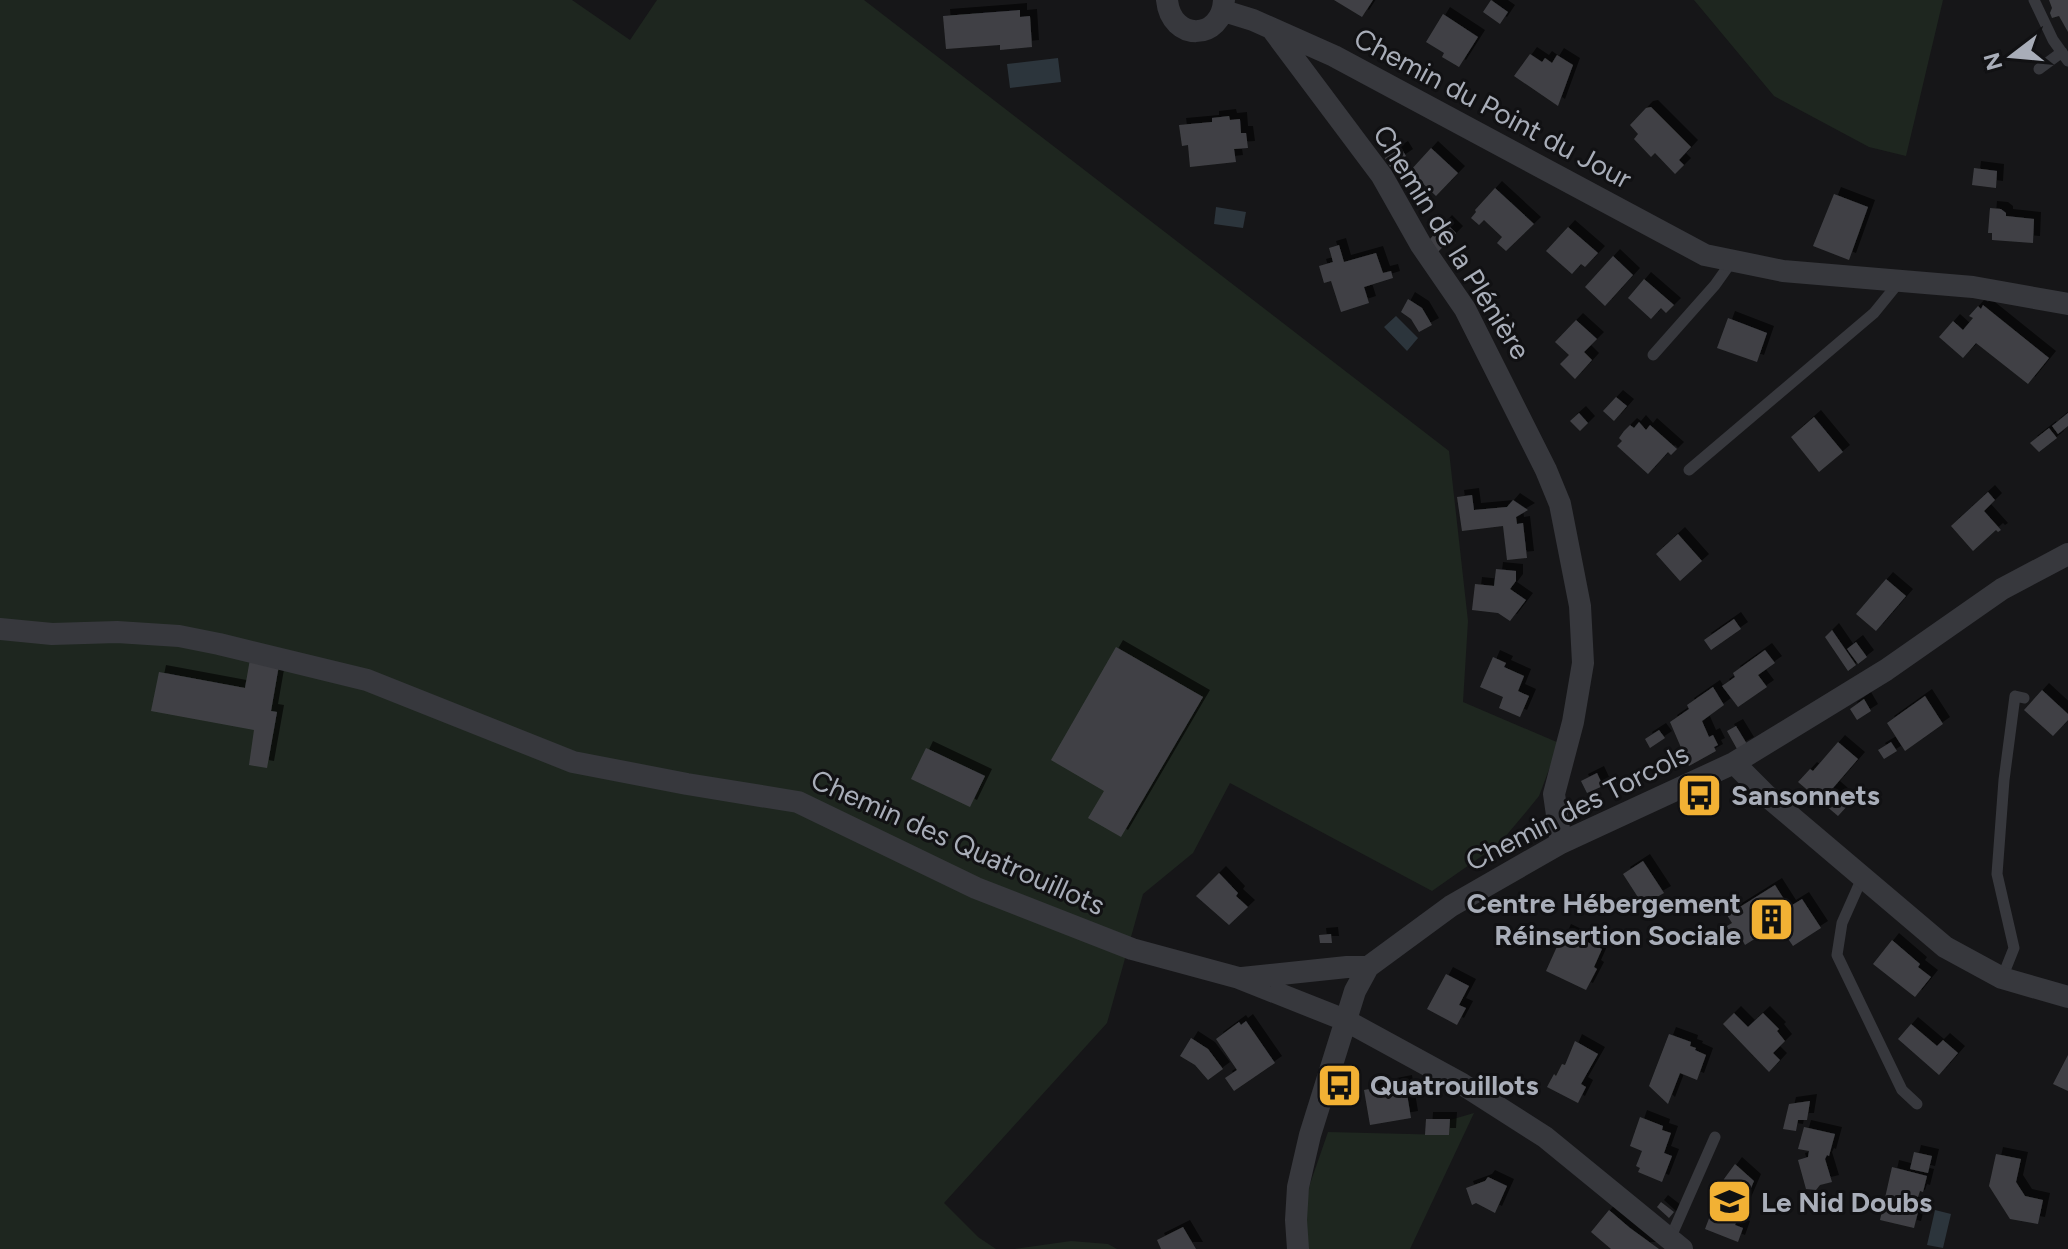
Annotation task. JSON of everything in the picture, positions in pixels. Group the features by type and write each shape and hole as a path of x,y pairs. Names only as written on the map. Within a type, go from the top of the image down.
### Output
{"street":[{"path":"1167,0 1172,18 1186,30 1205,30 1213,26 1224,5"},
{"name":"Chemin du Point du Jour","path":"1224,5 1334,56 1705,255 1783,271 1973,287 2068,304"},
{"name":"Chemin de la Plénière","path":"1272,28 1382,176 1421,245 1465,309 1560,504 1580,606 1583,663 1573,722 1554,794 1561,843"},
{"path":"1313,85 1334,56"},
{"name":"Chemin des Torcols","path":"1298,1249 1298,1187 1310,1135 1355,991 1368,967 1451,906 1561,843 1734,763 1886,670 2002,589 2068,554"},
{"name":"Chemin des Quatrouillots","path":"0,629 52,634 117,632 179,636 279,657 367,680 573,762 798,802 976,888 1132,949 1239,978 1345,1020 1462,1084 1545,1137 1676,1244"},
{"path":"1734,763 1767,796 1945,947 2002,978 2068,997"},
{"name":"Chemin des Quatrouillots","path":"1239,978 1368,967"}],"lane":[{"path":"2034,0 2053,40 2065,57 2039,69"},
{"path":"1653,355 1715,285 1732,260"},
{"path":"1689,470 1874,313 1901,281"},
{"path":"2002,978 2014,948 1997,874 2004,780 2015,696 2024,698"},
{"path":"1862,878 1842,923 1837,955 1902,1090 1917,1104"},
{"path":"1676,1244 1715,1137"}],"shaded area":[{"path":"0,0 572,0 630,40 657,0 864,0 1449,451 1468,621 1463,702 1559,743 1539,796 1499,844 1432,891 1230,783 1193,853 1143,894 1107,1023 944,1203 978,1237 996,1249 0,1249"},
{"path":"1694,0 1943,0 1906,156 1869,147 1774,96"},
{"path":"1058,58 1061,82 1010,88 1007,64"},
{"path":"1216,207 1246,212 1243,228 1214,224"},
{"path":"1396,316 1418,338 1407,351 1384,327"},
{"path":"1474,1113 1410,1249 1309,1249 1303,1217 1310,1184 1328,1132 1449,1135 1450,1120"},
{"path":"1935,1210 1951,1214 1943,1248 1927,1245"},
{"path":"1071,1241 1108,1244 1117,1249 1014,1249"}],"building":[{"path":"1334,0 1373,0 1362,17"},
{"path":"1491,0 1508,12 1500,24 1483,12"},
{"path":"2049,0 2068,0 2068,32 2059,16 2052,18"},
{"path":"1020,10 1020,17 1030,16 1032,47 1000,50 1000,45 946,49 943,16"},
{"path":"1443,14 1478,37 1459,67 1426,42"},
{"path":"1530,54 1542,62 1545,58 1552,63 1557,55 1573,65 1558,106 1514,76"},
{"path":"1651,107 1691,147 1679,160 1684,165 1675,174 1655,153 1651,157 1634,139 1638,134 1630,125 1646,108"},
{"path":"1229,116 1230,120 1240,119 1241,133 1246,133 1248,148 1234,149 1236,162 1190,167 1188,145 1182,146 1179,125 1212,122 1212,118"},
{"path":"1401,148 1406,156 1390,167 1385,158"},
{"path":"1431,148 1458,173 1436,196 1410,171"},
{"path":"1974,168 1997,171 1996,188 1972,185"},
{"path":"1495,188 1534,224 1506,251 1497,243 1502,237 1484,220 1479,225 1471,218"},
{"path":"1834,194 1868,207 1849,260 1813,246"},
{"path":"1990,208 2001,209 2006,216 2034,219 2033,243 1992,240 1992,233 1988,233"},
{"path":"1445,222 1456,233 1438,252 1430,239"},
{"path":"1568,227 1598,253 1585,267 1581,264 1572,274 1546,251"},
{"path":"1339,245 1344,262 1376,253 1383,273 1391,271 1393,278 1364,287 1369,303 1341,312 1331,281 1324,283 1319,266 1333,262 1329,248"},
{"path":"1613,256 1633,275 1605,306 1585,287"},
{"path":"1644,279 1674,305 1666,313 1661,308 1651,319 1628,298"},
{"path":"1408,299 1422,308 1432,325 1419,332 1411,319 1401,312"},
{"path":"1983,305 2049,358 2028,384 1976,343 1963,358 1939,337 1953,321 1963,330 1973,318 1969,316"},
{"path":"1728,318 1767,333 1757,362 1717,348"},
{"path":"1576,320 1597,339 1584,352 1592,360 1575,379 1560,364 1569,355 1555,342"},
{"path":"1616,397 1627,406 1614,421 1603,411"},
{"path":"1579,413 1588,423 1580,431 1570,421"},
{"path":"2068,413 2068,426 2058,434 2052,426"},
{"path":"1814,417 1843,452 1819,472 1791,437"},
{"path":"1639,422 1646,430 1650,425 1677,449 1671,455 1668,452 1648,474 1617,446 1622,441 1619,438 1624,431 1630,425 1634,428"},
{"path":"2049,428 2057,438 2039,452 2030,443"},
{"path":"1988,492 1995,500 1984,511 2001,530 1996,530 1973,551 1951,526"},
{"path":"1472,495 1474,510 1507,507 1513,500 1528,510 1516,517 1517,524 1523,523 1527,558 1507,560 1503,526 1462,531 1457,497"},
{"path":"1678,534 1702,561 1680,581 1656,554"},
{"path":"1496,569 1516,571 1516,581 1510,589 1526,600 1510,621 1498,613 1472,610 1475,584 1494,586"},
{"path":"1886,579 1906,596 1876,631 1856,614"},
{"path":"1734,619 1741,629 1711,650 1704,640"},
{"path":"1832,630 1856,665 1848,671 1825,637"},
{"path":"1856,642 1867,657 1858,664 1847,649"},
{"path":"1116,647 1203,697 1121,837 1088,818 1104,791 1051,760"},
{"path":"1765,650 1775,663 1758,675 1767,687 1738,707 1722,686 1735,677 1733,673"},
{"path":"1493,657 1506,663 1504,667 1524,676 1518,691 1529,696 1520,717 1499,708 1503,697 1480,687"},
{"path":"250,659 279,665 271,711 277,712 267,768 249,765 254,730 151,711 159,672 245,688"},
{"path":"1713,687 1724,705 1702,721 1709,737 1713,735 1718,745 1714,747 1716,751 1689,766 1670,722 1689,709 1687,705"},
{"path":"2042,690 2068,714 2068,720 2053,736 2024,710"},
{"path":"1925,696 1943,724 1905,751 1887,723"},
{"path":"1864,699 1871,711 1857,720 1850,709"},
{"path":"1736,726 1747,744 1737,749 1727,731"},
{"path":"1659,730 1665,738 1650,748 1645,739"},
{"path":"1838,742 1858,759 1833,788 1850,803 1838,816 1798,782 1810,769 1813,771"},
{"path":"1891,742 1897,751 1884,759 1878,750"},
{"path":"926,748 985,776 970,807 911,779"},
{"path":"1597,773 1603,786 1587,793 1581,781"},
{"path":"1643,861 1664,893 1643,905 1623,874"},
{"path":"1219,873 1248,907 1229,925 1196,896"},
{"name":"Centre Hébergement Réinsertion Sociale","path":"1775,885 1789,907 1802,899 1821,928 1793,946 1778,924 1745,945 1738,932 1731,936 1727,926 1732,923 1727,915"},
{"path":"1564,931 1602,949 1594,967 1597,969 1586,990 1546,971"},
{"path":"1331,934 1332,943 1320,943 1319,935"},
{"path":"1892,940 1931,977 1915,997 1873,964"},
{"path":"1446,974 1469,986 1459,1005 1466,1008 1457,1025 1427,1009"},
{"path":"1734,1013 1748,1027 1763,1013 1779,1029 1777,1031 1785,1041 1773,1053 1780,1060 1769,1072 1723,1024"},
{"path":"1246,1021 1275,1063 1234,1091 1225,1078 1237,1070 1216,1039 1239,1022 1241,1025"},
{"path":"1911,1024 1937,1046 1943,1040 1958,1053 1939,1075 1898,1039"},
{"path":"1669,1034 1691,1042 1690,1046 1706,1055 1697,1080 1680,1073 1668,1104 1649,1086"},
{"path":"1191,1038 1208,1049 1223,1069 1208,1080 1195,1065 1180,1056"},
{"path":"1575,1041 1598,1054 1581,1084 1586,1087 1578,1103 1547,1087 1562,1064 1565,1065"},
{"path":"2068,1055 2068,1091 2053,1084"},
{"path":"1405,1082 1411,1118 1370,1125 1364,1090"},
{"path":"1810,1101 1807,1120 1798,1120 1796,1131 1783,1129 1789,1104"},
{"path":"1640,1117 1663,1126 1662,1130 1671,1133 1664,1153 1672,1156 1662,1182 1638,1172 1640,1168 1636,1166 1642,1151 1630,1146"},
{"path":"1426,1119 1450,1119 1449,1135 1425,1135"},
{"path":"1804,1127 1835,1134 1829,1156 1825,1159 1832,1182 1820,1185 1816,1190 1806,1189 1798,1160 1808,1157 1809,1151 1798,1149"},
{"path":"1914,1152 1932,1156 1928,1173 1910,1169"},
{"path":"1996,1154 2021,1159 2016,1182 2025,1196 2043,1200 2038,1224 2010,1219 1989,1186"},
{"path":"1735,1164 1754,1181 1735,1225 1743,1228 1738,1242 1705,1229 1724,1179"},
{"path":"1892,1167 1927,1176 1923,1192 1920,1191 1918,1197 1913,1196 1911,1204 1917,1205 1915,1211 1918,1212 1914,1228 1880,1220"},
{"path":"1488,1177 1507,1186 1495,1213 1476,1203 1472,1205 1466,1188"},
{"path":"1661,1202 1674,1212 1669,1218 1657,1207"},
{"path":"1609,1210 1659,1249 1611,1249 1591,1232"},
{"path":"1183,1227 1196,1249 1161,1249 1157,1240"}],"place":[{"name":"Sansonnets","path":"1700,795"},
{"name":"Centre Hébergement Réinsertion Sociale","path":"1772,919"},
{"name":"Quatrouillots","path":"1339,1085"},
{"name":"Le Nid Doubs","path":"1730,1202"}]}
